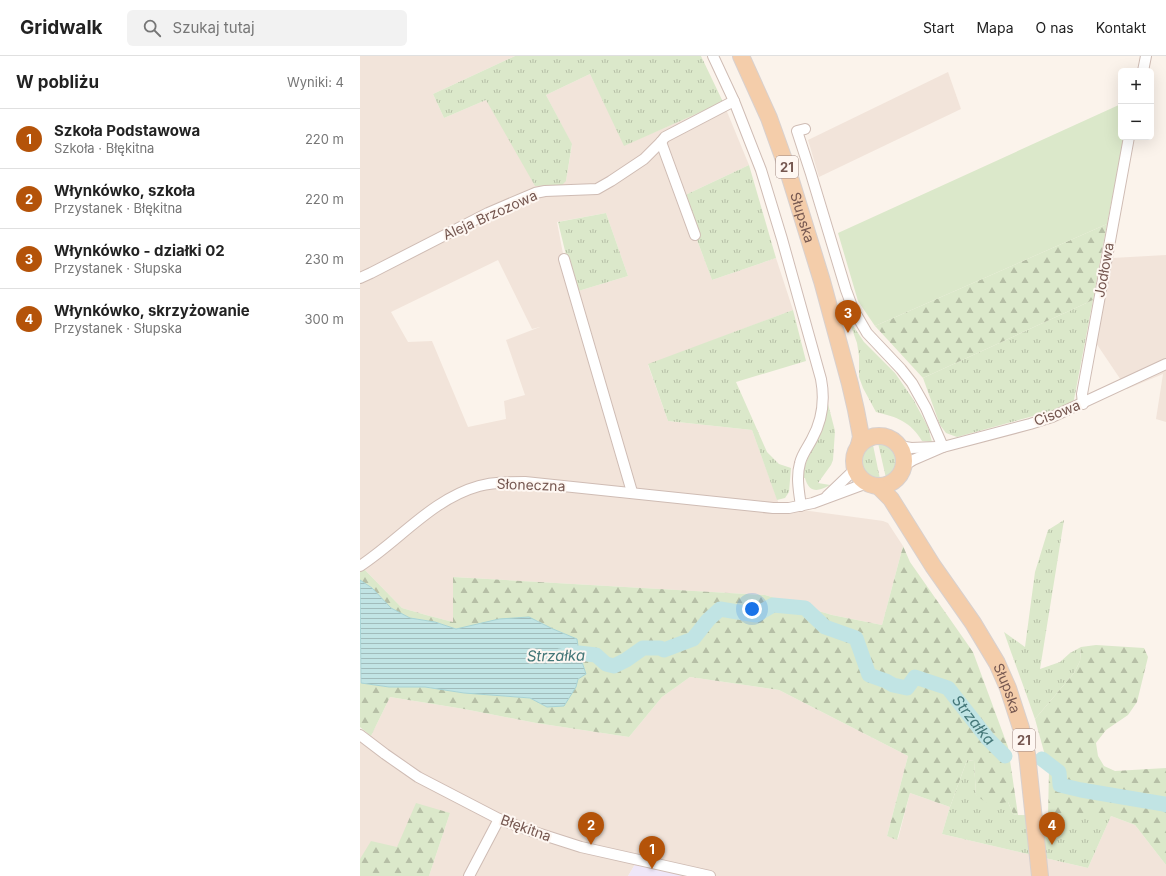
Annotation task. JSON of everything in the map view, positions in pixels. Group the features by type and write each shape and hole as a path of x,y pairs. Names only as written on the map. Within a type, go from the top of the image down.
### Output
{"main road":[{"name":"Słupska","path":"741,56 769,118 788,171 822,282 850,384 860,431 860,445"},
{"name":"Słupska","path":"850,384 868,422 874,431 880,436"},
{"path":"860,445 865,439 871,436 880,436"},
{"name":"21","path":"880,436 892,439 900,446 904,456 901,473"},
{"name":"21","path":"860,445 855,454 854,467 859,477 873,484"},
{"name":"Słupska","path":"901,473 900,495 920,546"},
{"path":"873,484 889,484 894,482 901,473"},
{"name":"Słupska","path":"873,484 891,499 932,566 973,623 997,663 1008,688 1021,728 1027,754 1040,876"}],"street":[{"path":"713,56 734,101 761,170 782,238 821,379 823,410 816,430 804,453 798,472 801,506"},
{"path":"1144,68 1146,56"},
{"name":"Aleja Brzozowa","path":"360,278 488,213 535,193 545,191 597,189 644,159 666,137 734,101"},
{"path":"805,129 798,131 852,309 867,333 912,383 924,403 944,447"},
{"name":"Jodłowa","path":"1083,404 1082,394 1128,140"},
{"path":"661,142 695,235"},
{"path":"564,259 632,492"},
{"name":"Cisowa","path":"901,473 908,463 944,447 1052,417 1083,404 1166,364"},
{"name":"Cisowa","path":"900,446 911,448 944,447"},
{"name":"Słoneczna","path":"823,500 847,478 854,467"},
{"name":"Słoneczna","path":"360,566 433,508 449,498 479,486 502,482 525,482 632,492 773,508 801,506 873,484"},
{"name":"Błękitna","path":"360,735 418,777 499,819 582,847 710,876"},
{"path":"469,876 499,819"}],"shaded area":[{"path":"360,56 515,56 433,94 444,118 486,100 566,181 572,145 546,95 590,74 625,145 723,102 749,165 681,197 712,280 776,258 793,310 648,365 668,421 752,430 780,507 883,521 888,523 903,546 882,625 832,615 765,595 454,577 453,622 402,608 364,569 360,559","holes":["606,213 628,276 575,292 564,259 557,222","498,260 532,329 540,327 506,340 525,395 504,401 506,419 468,427 432,341 408,342 391,312"]},
{"path":"948,72 961,109 819,177 808,140"},
{"path":"1166,255 1166,422 1156,419 1163,374 1127,389 1096,343 1112,258"},
{"path":"690,677 779,690 908,756 887,836 898,839 910,793 950,807 942,834 1088,868 1111,816 1135,825 1166,865 1166,876 705,876 637,861 628,876 429,876 450,813 397,847 360,859 360,742 364,745 371,736 390,697 536,723 629,737 662,697"},
{"path":"637,861 705,876 628,876"}],"green space":[{"path":"515,56 701,56 723,102 624,146 590,74 546,95 572,144 566,181 562,185 535,186 486,100 444,118 433,94"},
{"path":"1118,105 1118,140 1123,140 1107,224 875,326 858,301 838,233"},
{"path":"749,165 776,258 712,280 681,197"},
{"path":"606,213 628,276 575,292 558,222"},
{"path":"1107,224 1093,300 923,378 875,326"},
{"path":"1093,300 1073,405 957,437 946,433 940,425 923,378"},
{"path":"793,310 806,361 736,382 767,452 779,464 791,468 789,492 785,498 777,500 752,430 668,421 648,364"},
{"path":"848,318 864,342 895,373 913,399 928,427 932,442 922,441 913,429 903,421 876,412 863,388 859,377 859,356 857,343"},
{"path":"827,400 835,431 833,460 818,483 830,485 822,489 814,490 809,486 805,478 803,478 804,471 807,460 821,430"},
{"path":"878,443 890,448 894,452 896,458 895,469 892,474 886,478"},
{"path":"873,445 880,479 867,476 862,466 861,460 863,455 867,449"},
{"path":"1064,520 1040,669 1060,662 1070,653 1081,647 1080,661 1074,673 1035,719 1004,632 1025,647 1035,572 1048,530"},
{"path":"903,546 910,562 973,652 1008,747 1018,815 1013,814 1008,802 989,805 976,795 974,761 967,760 950,807 910,793 897,840 887,836 908,756 779,690 690,677 662,697 629,737 536,723 390,697 371,736 360,727 360,683 389,687 425,687 464,693 530,698 547,707 576,687 578,679 586,674 579,653 577,639 536,620 456,629 435,622 410,618 391,608 372,588 360,580 360,572 364,569 402,608 453,622 453,577 765,595 832,615 882,625"},
{"path":"1096,645 1144,648 1148,657 1137,702 1128,715 1106,730 1096,743 1098,756 1104,766 1115,771 1166,768 1166,865 1135,825 1111,816 1048,816 1049,770 1035,719 1074,673 1080,661 1081,647"},
{"path":"967,760 974,761 976,795 1008,802 1013,814 1111,816 1088,868 942,834"},
{"path":"416,803 450,813 429,876 360,876 360,859 371,841 397,847"}],"water":[{"path":"360,580 372,588 391,608 410,618 435,622 456,629 499,619 529,617 577,639 579,653 586,674 578,679 576,687 564,706 547,707 530,698 464,693 425,687 389,687 361,683"}],"waterway":[{"name":"Strzałka","path":"560,656 579,653 596,655 606,664 614,666 626,660 643,648 660,648 664,650 693,639 708,620 720,609 756,615 773,605 805,608 825,627 856,638 869,675 893,685 907,688 915,677 948,688 988,739 1005,756"},
{"name":"Strzałka","path":"1042,759 1059,772 1060,785 1166,805"}],"place":[{"name":"Włynkówko - działki 02","path":"848,333"},
{"name":"Włynkówko, szkoła","path":"591,845"},
{"name":"Włynkówko, skrzyżowanie","path":"1052,845"},
{"name":"Szkoła Podstawowa","path":"652,869"}]}
